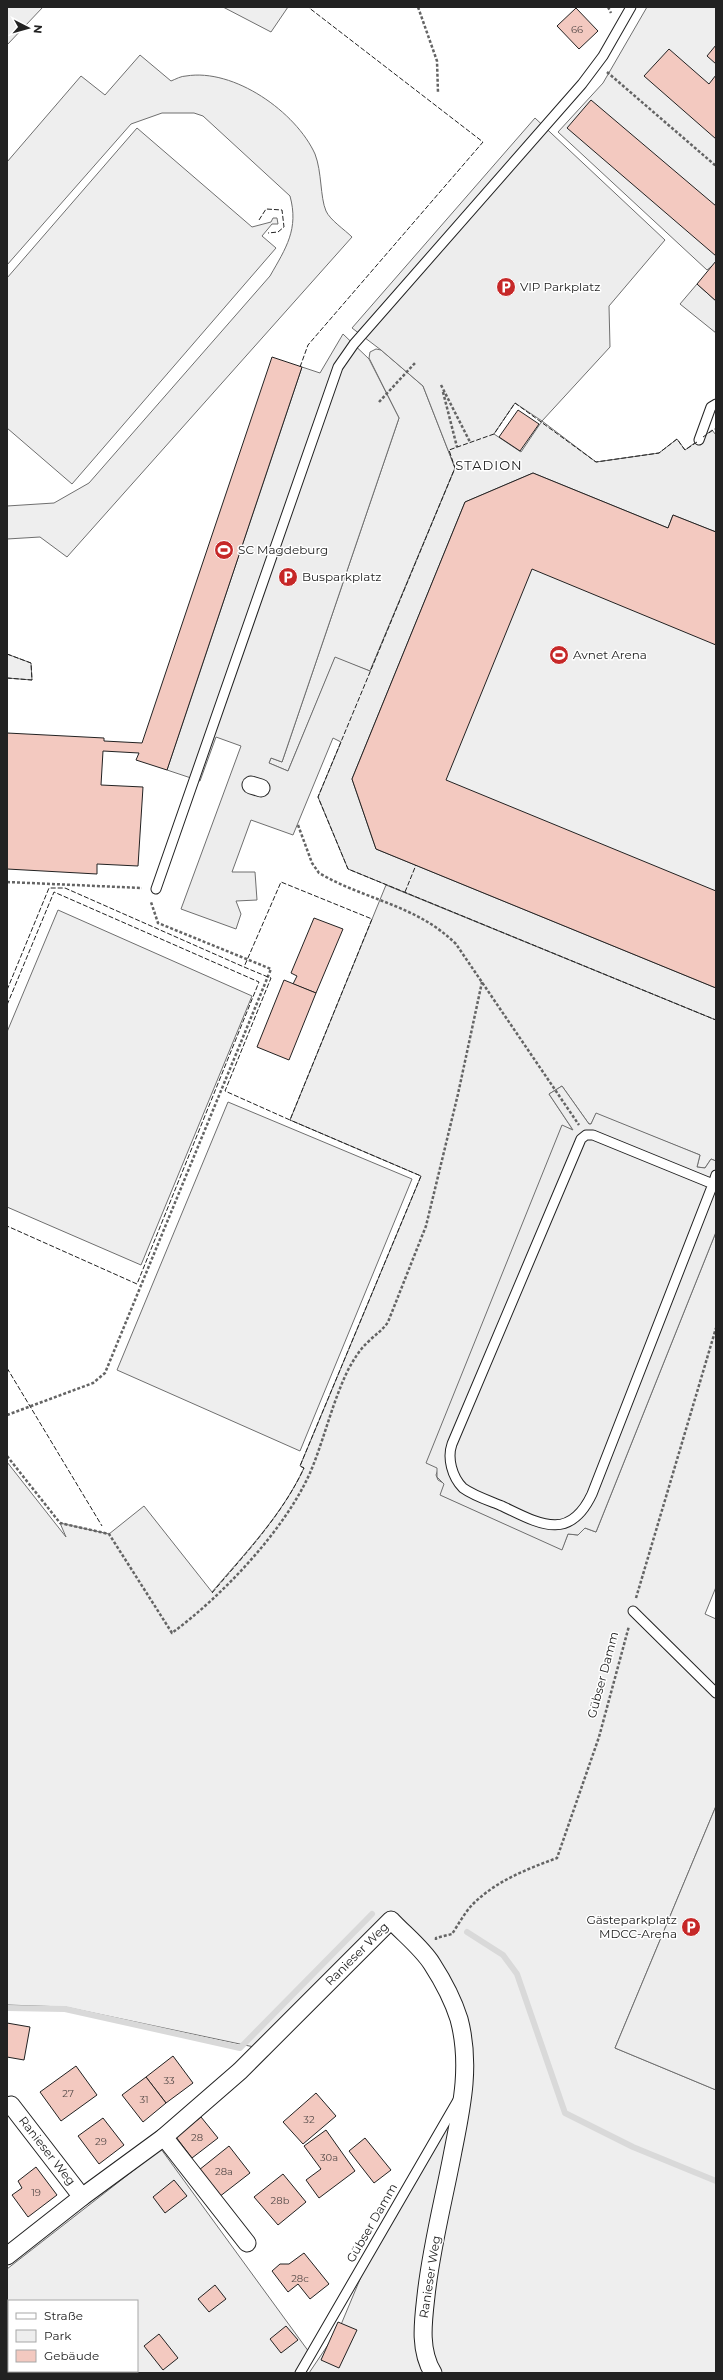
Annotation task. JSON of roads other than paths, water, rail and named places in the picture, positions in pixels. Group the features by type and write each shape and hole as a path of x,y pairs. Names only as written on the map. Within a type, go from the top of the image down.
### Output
{"street":[{"name":"Ranieser Weg","path":"7,2256 82,2197 164,2137 240,2071 391,1920 432,1963 447,1990 459,2019 464,2053 466,2086 427,2284 424,2311 424,2346 429,2366 433,2373"},
{"name":"Ranieser Weg","path":"11,2106 82,2197"},
{"path":"164,2137 247,2243"}],"lane":[{"path":"156,889 338,367 354,344 582,84 598,64 631,7"},
{"path":"699,440 712,408 716,404"},
{"path":"713,1184 593,1135 586,1135 578,1144 450,1450 453,1471 463,1488 544,1525 552,1526 566,1522 578,1514 590,1499 713,1184 716,1175"},
{"path":"633,1611 716,1693"},
{"name":"Gübser Damm","path":"300,2373 466,2086"}],"waterway":[{"path":"7,2008 65,2009 240,2048 372,1914"},
{"path":"467,1932 503,1955 517,1974 565,2113 633,2147 716,2181"}],"place":[{"name":"VIP Parkplatz","path":"506,287"},
{"name":"SC Magdeburg","path":"224,550"},
{"name":"Busparkplatz","path":"288,577"},
{"name":"Avnet Arena","path":"559,655"},
{"name":"Gästeparkplatz MDCC-Arena","path":"691,1927"}],"district":[{"name":"STADION","path":"489,465"}]}
